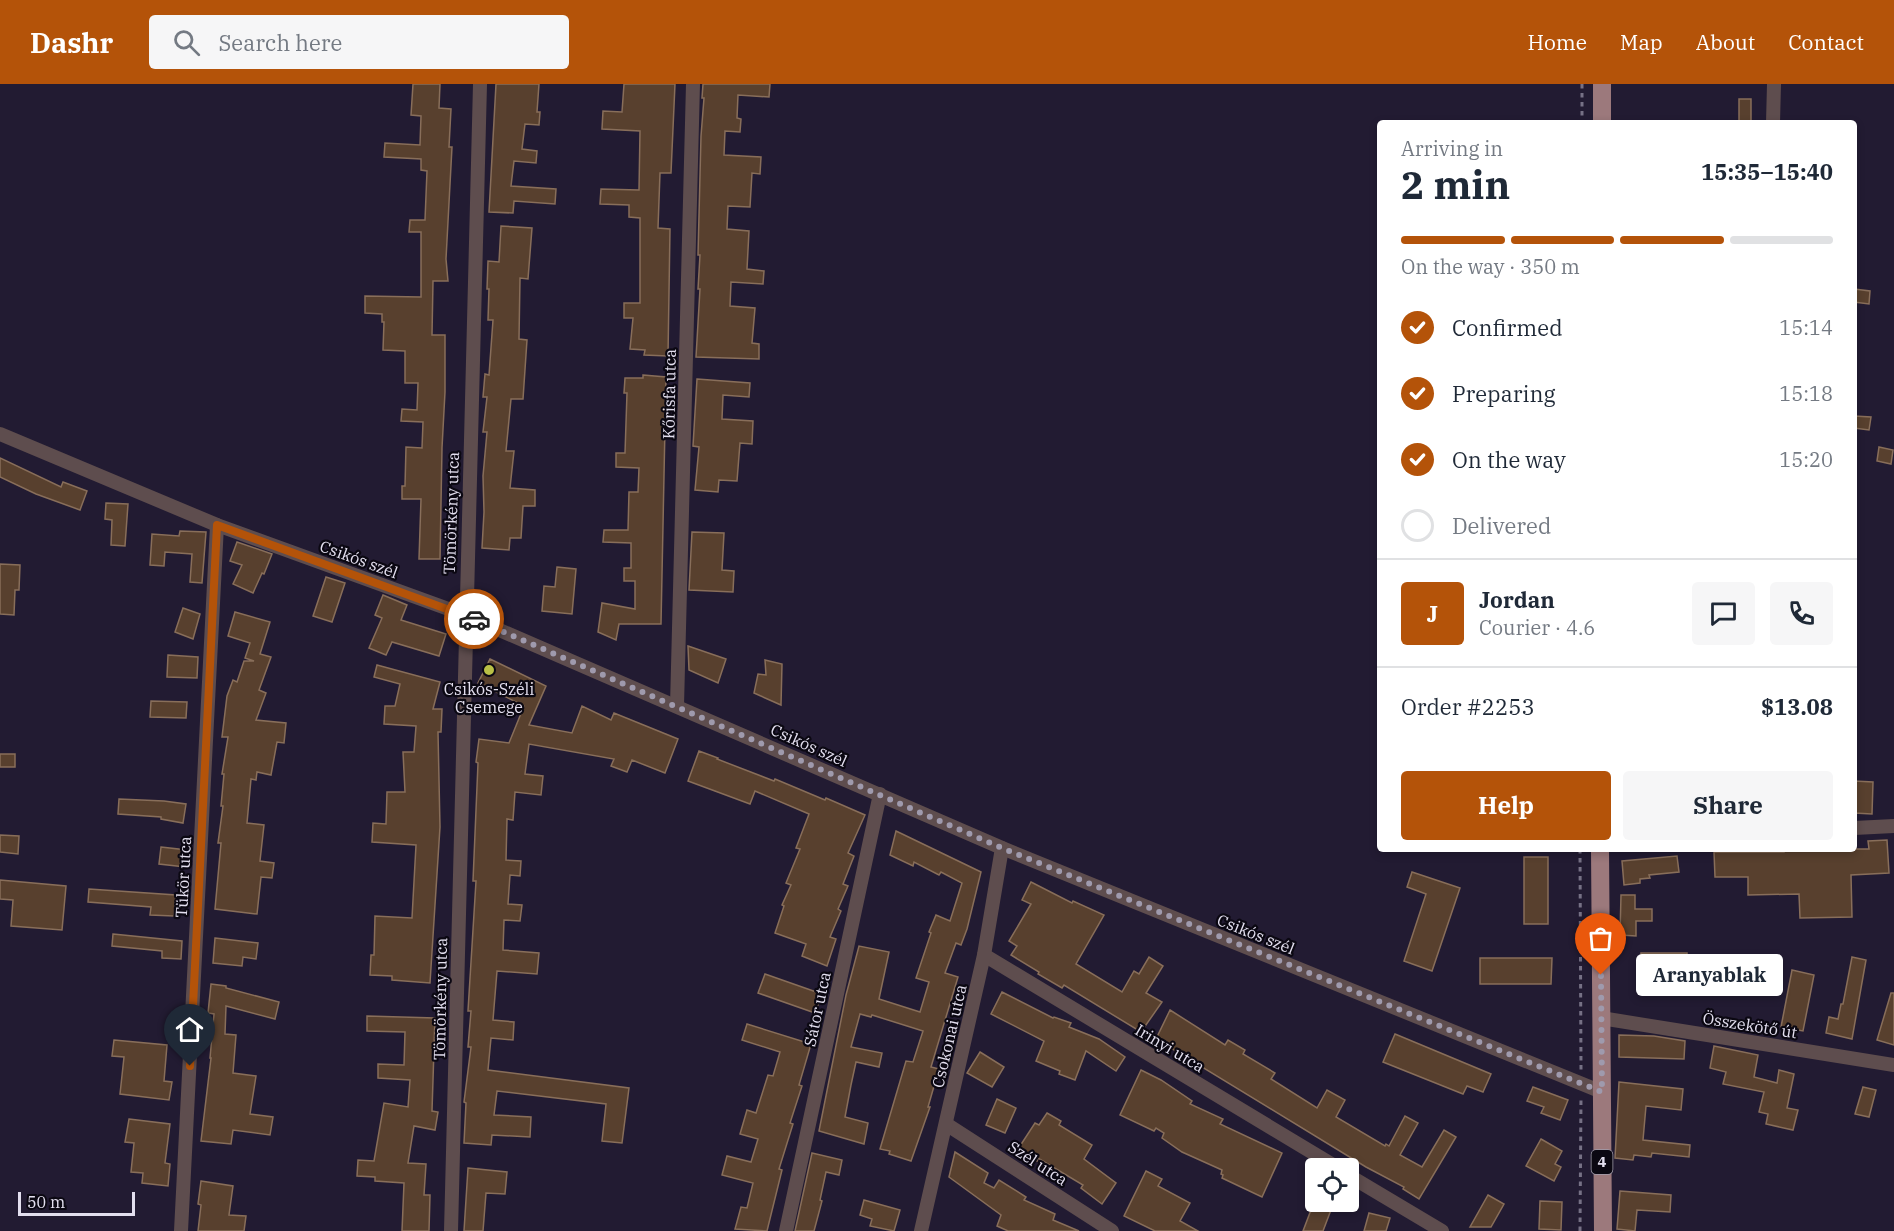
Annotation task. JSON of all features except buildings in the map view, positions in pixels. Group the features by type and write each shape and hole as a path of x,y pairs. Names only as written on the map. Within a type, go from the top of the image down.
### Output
{"main road":[{"path":"1602,84 1602,120"},
{"name":"4","path":"1600,852 1603,1231"}],"street":[{"name":"Tömörkény utca","path":"451,1231 480,84"},
{"name":"Kőrisfa utca","path":"677,706 693,84"},
{"path":"1773,120 1774,84"},
{"name":"Csikós szél","path":"0,434 217,525 465,615 1002,848 1602,1092"},
{"name":"Tükör utca","path":"181,1231 217,525"},
{"name":"Sátor utca","path":"786,1231 880,794"},
{"path":"1857,828 1894,826"},
{"name":"Csokonai utca","path":"921,1231 984,955 1002,848"},
{"name":"Irinyi utca","path":"984,955 1321,1158"},
{"name":"Összekötő út","path":"1601,1018 1894,1065"},
{"name":"Szél utca","path":"946,1124 1112,1231"},
{"path":"1359,1182 1442,1231"}],"path":[{"path":"1582,84 1582,120"},
{"path":"1580,852 1580,1231"}],"way so far":[{"path":"474,619 1002,848 1602,1092 1601,975"}],"place":[{"name":"Csikós-Széli Csemege","path":"489,670"},
{"name":"Aranyablak","path":"1601,975"}],"route":[{"path":"190,1066 217,525 474,619"}]}
